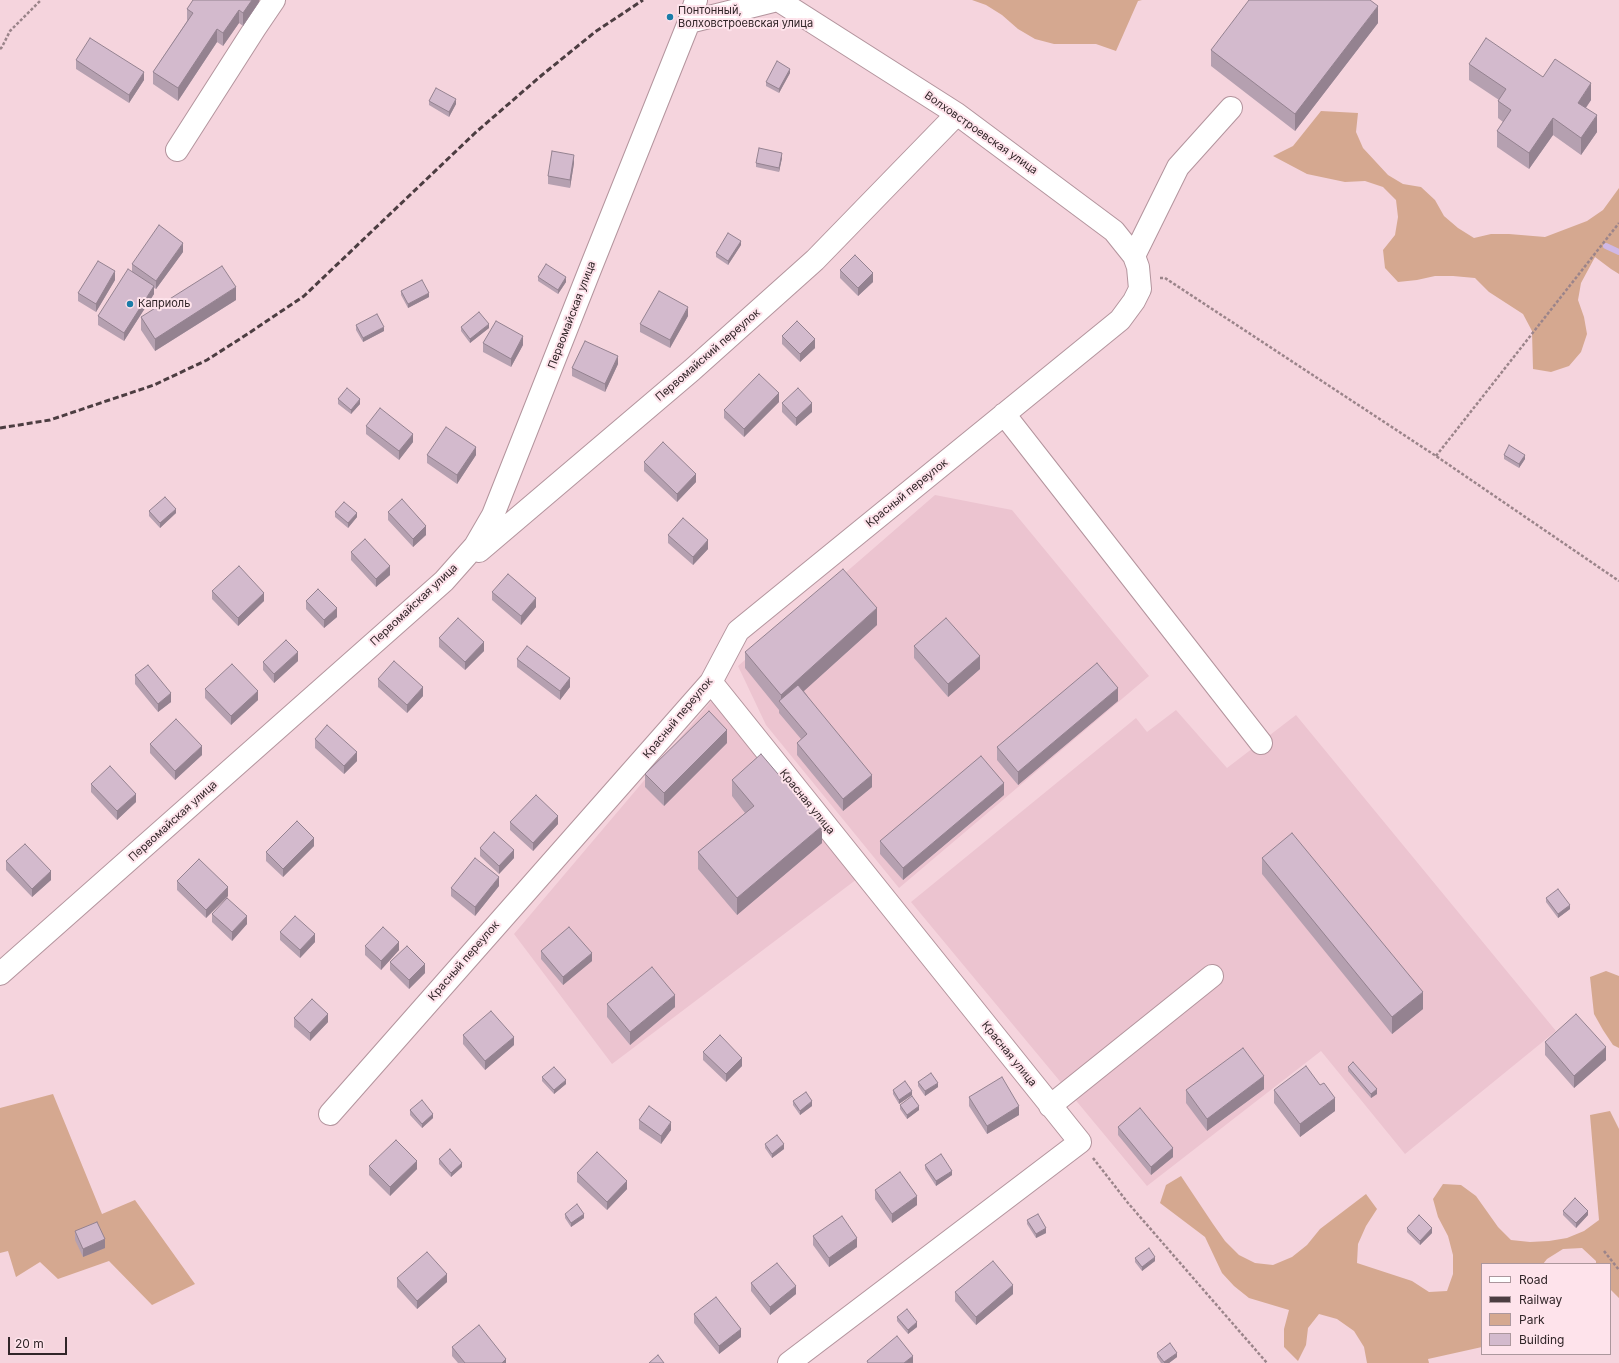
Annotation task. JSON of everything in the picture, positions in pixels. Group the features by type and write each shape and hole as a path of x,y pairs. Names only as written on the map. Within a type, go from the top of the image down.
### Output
{"street":[{"path":"177,150 274,0"},
{"name":"Первомайская улица","path":"0,974 444,581 475,546 493,515 689,22 696,0"},
{"path":"689,22 778,0"},
{"name":"Волховстроевская улица","path":"778,0 957,114 1114,231 1134,256 1140,277"},
{"path":"1134,256 1178,167 1231,108"},
{"name":"Первомайский переулок","path":"444,581 686,375 815,260 957,114"},
{"name":"Красный переулок","path":"330,1114 711,682 738,631 1120,320 1140,290 1140,277"},
{"path":"1004,414 1261,742"},
{"name":"Красная улица","path":"711,682 1080,1142"},
{"path":"1050,1106 1212,976"},
{"path":"789,1363 1080,1142"}],"path":[{"path":"0,49 10,31 41,0"},
{"path":"1436,456 1619,223"},
{"path":"1140,277 1165,278 1436,456 1619,581"},
{"path":"1080,1142 1128,1202 1267,1363"},
{"path":"1604,1251 1619,1270"}],"shaded area":[{"path":"935,495 1012,510 1149,676 899,888 766,725 738,666"},
{"path":"714,698 857,879 612,1064 514,934"},
{"path":"1176,710 1227,768 1296,715 1556,1031 1405,1154 1321,1051 1147,1186 911,902 1136,718 1147,732"}],"green space":[{"path":"972,0 1142,0 1138,1 1116,51 1096,44 1054,44 1035,39 1018,29 1002,15 986,5"},
{"path":"1321,111 1358,113 1356,132 1363,148 1388,175 1403,184 1421,187 1435,200 1444,216 1458,228 1474,238 1491,234 1545,237 1587,221 1603,210 1619,188 1619,274 1595,257 1581,283 1578,300 1584,317 1587,334 1581,352 1569,366 1551,372 1533,369 1532,331 1523,314 1489,292 1475,278 1435,276 1398,282 1385,268 1383,250 1395,235 1398,217 1396,200 1383,187 1365,181 1345,182 1307,174 1273,156 1293,146"},
{"path":"1606,971 1619,976 1619,1048 1613,1045 1594,1014 1590,977"},
{"path":"53,1094 102,1214 135,1200 195,1284 152,1305 109,1261 58,1279 40,1262 16,1277 8,1251 0,1253 0,1108"},
{"path":"1610,1111 1619,1129 1619,1298 1611,1290 1611,1263 1596,1263 1596,1261 1582,1248 1563,1249 1547,1259 1544,1263 1481,1263 1481,1347 1428,1359 1429,1363 1367,1363 1364,1347 1354,1331 1337,1319 1319,1314 1308,1328 1306,1345 1298,1361 1284,1347 1284,1329 1289,1310 1249,1298 1234,1286 1222,1273 1205,1237 1160,1203 1166,1185 1181,1176 1225,1241 1239,1255 1255,1263 1273,1265 1292,1257 1307,1245 1320,1229 1366,1194 1377,1209 1366,1226 1358,1244 1357,1263 1412,1281 1429,1292 1447,1291 1453,1274 1453,1255 1448,1236 1438,1217 1433,1199 1443,1184 1461,1185 1476,1196 1498,1227 1511,1240 1530,1242 1567,1238 1584,1231 1599,1220 1590,1115"}],"building":[{"path":"193,0 252,0 243,13 239,10 223,33 217,29 178,88 153,72 193,13 187,9"},
{"path":"1249,0 1370,0 1378,6 1295,114 1211,50"},
{"path":"90,38 144,72 129,95 76,60"},
{"path":"1486,38 1543,77 1555,59 1591,83 1578,103 1597,115 1581,138 1553,118 1529,153 1497,131 1511,110 1498,101 1506,89 1469,64"},
{"path":"777,61 790,69 779,89 766,82"},
{"path":"436,88 456,99 449,112 429,101"},
{"path":"759,148 782,153 779,168 756,163"},
{"path":"552,151 574,155 570,180 548,176"},
{"path":"159,225 183,243 156,281 132,264"},
{"path":"728,233 741,241 728,261 716,253"},
{"path":"855,255 873,273 858,288 840,270"},
{"path":"98,261 115,271 96,304 78,293"},
{"path":"546,264 566,277 558,290 538,277"},
{"path":"222,266 236,287 155,339 141,317"},
{"path":"128,269 154,286 124,333 98,316"},
{"path":"422,280 429,293 408,304 401,291"},
{"path":"659,291 688,307 670,340 640,324"},
{"path":"479,312 489,324 470,339 461,327"},
{"path":"377,314 384,327 363,338 356,325"},
{"path":"496,321 523,336 511,359 483,343"},
{"path":"797,321 815,339 800,354 782,336"},
{"path":"585,341 618,356 605,384 572,368"},
{"path":"759,374 779,393 744,429 724,410"},
{"path":"347,388 360,399 351,410 338,399"},
{"path":"798,388 812,403 796,418 782,403"},
{"path":"380,408 413,434 399,451 366,426"},
{"path":"446,427 476,447 457,475 427,455"},
{"path":"663,442 696,474 677,494 644,462"},
{"path":"1509,445 1525,455 1519,464 1504,455"},
{"path":"165,497 176,509 160,523 149,511"},
{"path":"402,499 426,526 413,539 388,512"},
{"path":"344,502 357,513 348,523 335,512"},
{"path":"683,518 708,540 693,557 668,535"},
{"path":"365,539 390,566 376,579 351,552"},
{"path":"239,566 264,593 238,618 212,591"},
{"path":"843,569 877,608 781,695 745,652"},
{"path":"508,574 536,598 521,616 492,592"},
{"path":"318,589 337,608 324,620 306,601"},
{"path":"458,618 484,642 465,662 439,638"},
{"path":"946,618 980,656 948,684 914,646"},
{"path":"286,640 298,652 274,674 263,662"},
{"path":"527,646 570,678 560,691 517,659"},
{"path":"394,661 423,687 407,705 378,679"},
{"path":"1097,663 1118,688 1018,772 997,747"},
{"path":"232,664 258,691 231,716 205,689"},
{"path":"148,665 171,693 158,704 135,675"},
{"path":"798,685 872,775 843,799 797,743 807,734 779,701"},
{"path":"709,711 727,730 664,793 645,774"},
{"path":"176,719 202,746 175,771 150,744"},
{"path":"327,725 357,752 344,766 315,739"},
{"path":"761,754 822,826 737,898 698,852 754,806 732,780"},
{"path":"981,756 1004,783 903,868 880,841"},
{"path":"110,766 136,794 117,811 91,784"},
{"path":"536,795 558,816 533,843 510,822"},
{"path":"297,821 314,838 283,869 266,852"},
{"path":"494,832 514,850 499,866 480,848"},
{"path":"1292,833 1423,992 1392,1017 1262,858"},
{"path":"25,844 51,871 32,889 6,861"},
{"path":"475,858 499,877 475,907 451,888"},
{"path":"199,859 228,887 206,910 177,881"},
{"path":"1558,889 1570,905 1558,914 1546,898"},
{"path":"227,898 247,916 232,932 212,914"},
{"path":"295,916 315,934 300,950 280,932"},
{"path":"383,927 399,942 381,961 365,946"},
{"path":"569,927 592,953 563,977 541,951"},
{"path":"407,946 425,964 409,980 390,962"},
{"path":"652,967 675,995 630,1032 607,1004"},
{"path":"312,999 328,1014 310,1033 294,1018"},
{"path":"491,1011 514,1037 485,1061 463,1035"},
{"path":"1576,1014 1606,1047 1574,1076 1545,1042"},
{"path":"720,1035 742,1058 726,1074 703,1052"},
{"path":"1243,1048 1264,1076 1207,1119 1186,1090"},
{"path":"1353,1062 1377,1089 1371,1094 1348,1067"},
{"path":"1306,1066 1320,1085 1324,1083 1335,1098 1300,1124 1274,1090"},
{"path":"554,1067 566,1080 554,1090 542,1077"},
{"path":"931,1073 938,1083 925,1091 918,1082"},
{"path":"1002,1077 1019,1106 987,1126 969,1097"},
{"path":"905,1081 912,1091 899,1100 893,1090"},
{"path":"806,1092 812,1101 800,1111 793,1101"},
{"path":"912,1096 919,1106 907,1115 900,1105"},
{"path":"422,1100 433,1114 422,1124 410,1110"},
{"path":"649,1106 671,1122 661,1136 639,1120"},
{"path":"1140,1108 1173,1148 1151,1167 1118,1127"},
{"path":"777,1135 784,1144 772,1154 765,1144"},
{"path":"396,1140 417,1161 390,1187 369,1166"},
{"path":"450,1149 462,1163 451,1173 439,1159"},
{"path":"597,1152 627,1181 607,1202 577,1173"},
{"path":"941,1154 952,1171 936,1181 925,1165"},
{"path":"900,1172 917,1196 892,1214 875,1190"},
{"path":"1575,1198 1588,1211 1576,1223 1563,1211"},
{"path":"577,1204 584,1214 571,1223 565,1214"},
{"path":"1038,1214 1046,1228 1036,1234 1027,1220"},
{"path":"1419,1215 1432,1228 1420,1241 1407,1228"},
{"path":"842,1216 857,1238 829,1258 813,1236"},
{"path":"97,1222 105,1239 83,1249 75,1231"},
{"path":"1149,1248 1155,1257 1142,1267 1135,1258"},
{"path":"427,1252 447,1274 417,1301 397,1278"},
{"path":"993,1261 1013,1285 976,1317 955,1292"},
{"path":"777,1263 796,1286 770,1307 751,1283"},
{"path":"716,1297 741,1329 719,1346 694,1314"},
{"path":"907,1309 917,1322 908,1330 897,1317"},
{"path":"479,1325 506,1359 502,1363 465,1363 452,1347"},
{"path":"897,1336 913,1356 904,1363 868,1363 867,1361"},
{"path":"1170,1343 1177,1353 1164,1362 1157,1353"},
{"path":"658,1355 664,1363 649,1363"}],"waterway":[{"path":"1606,246 1619,252"}],"railway":[{"path":"0,428 50,420 154,385 207,360 249,333 304,296 475,133 542,75 595,32 643,0"}],"place":[{"name":"Понтонный, Волховстроевская улица","path":"670,17"},
{"name":"Каприоль","path":"130,304"}]}
